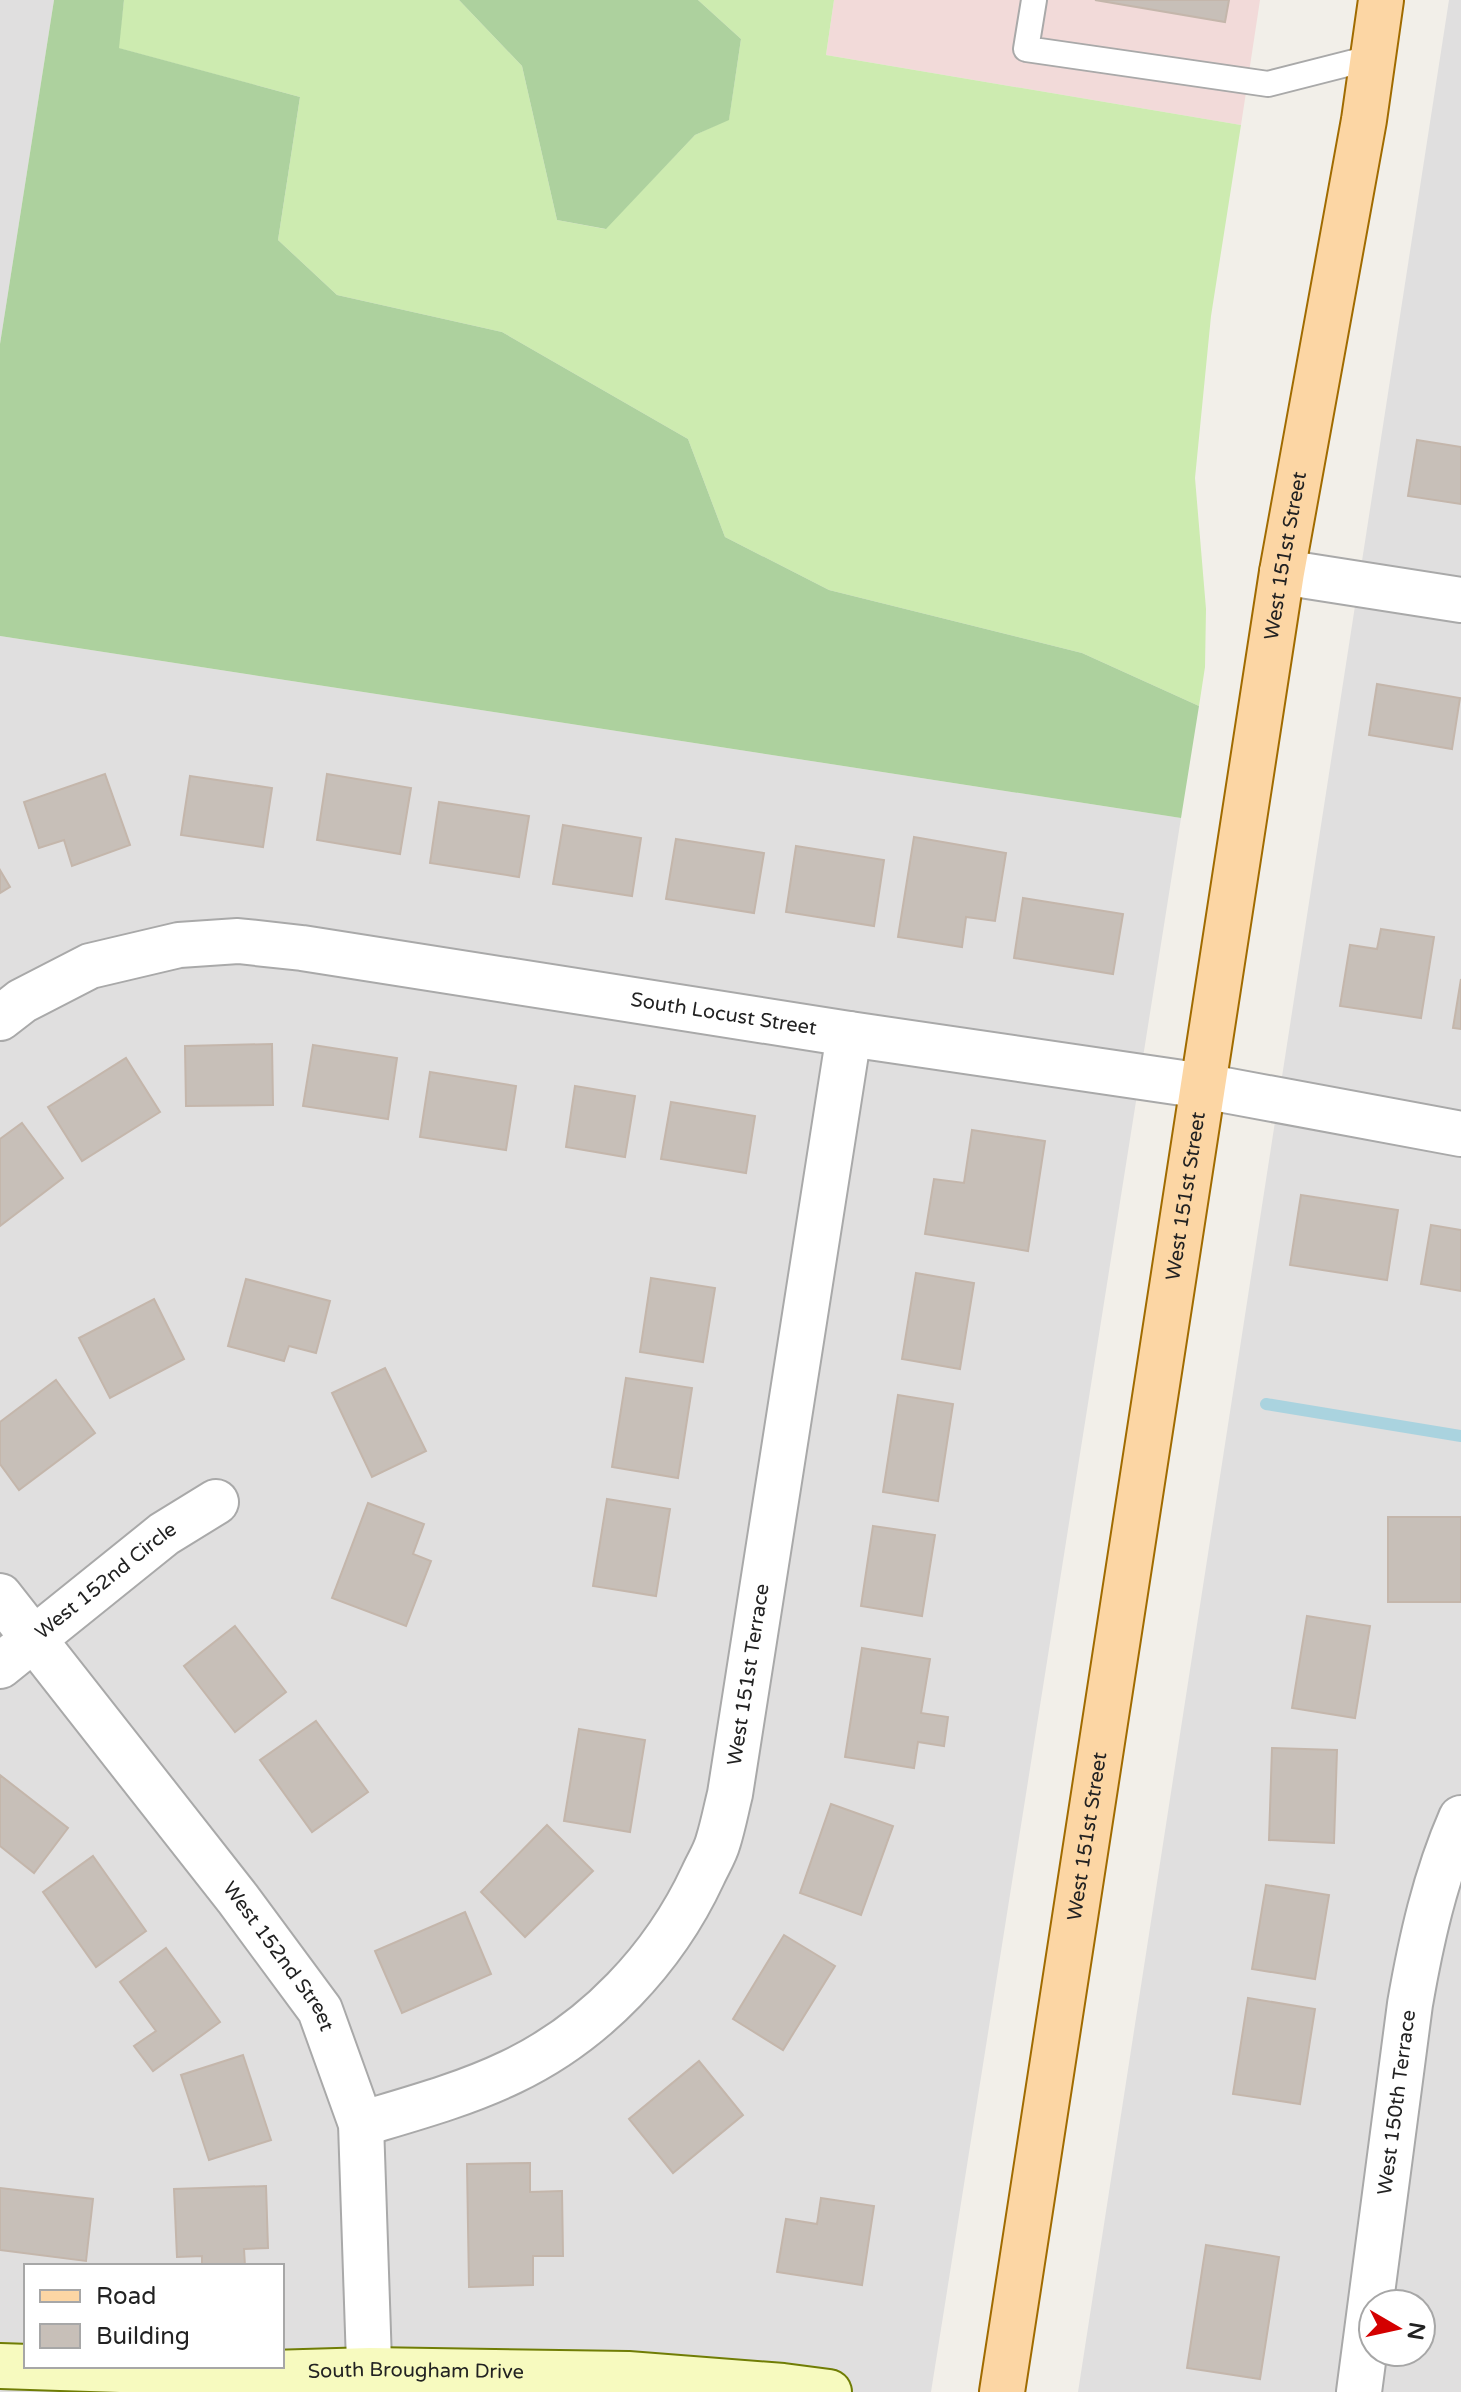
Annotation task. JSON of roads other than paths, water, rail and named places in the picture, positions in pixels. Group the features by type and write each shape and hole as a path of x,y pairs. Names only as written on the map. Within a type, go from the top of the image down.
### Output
{"main road":[{"name":"West 151st Street","path":"1002,2392 1282,572 1374,57 1381,0"}],"street":[{"path":"1282,572 1461,600"},
{"name":"South Locust Street","path":"0,1018 22,1001 90,966 179,945 238,941 302,948 1203,1086 1461,1134"},
{"name":"West 151st Terrace","path":"361,2124 464,2093 513,2071 574,2034 604,2010 656,1954 692,1898 718,1844 730,1794 849,1034"},
{"name":"West 152nd Circle","path":"0,1666 164,1534 216,1502"},
{"name":"West 152nd Street","path":"0,1596 238,1899 320,2010 361,2124 370,2381"},
{"name":"West 150th Terrace","path":"1359,2392 1413,1990 1421,1946 1448,1848 1461,1818"},
{"name":"South Brougham Drive","path":"0,2366 24,2367"},
{"name":"South Brougham Drive","path":"33,2368 370,2381 628,2374 829,2392"}],"lane":[{"path":"1034,0 1026,49 1268,84 1374,57"}],"waterway":[{"path":"1266,1404 1461,1436"}]}
